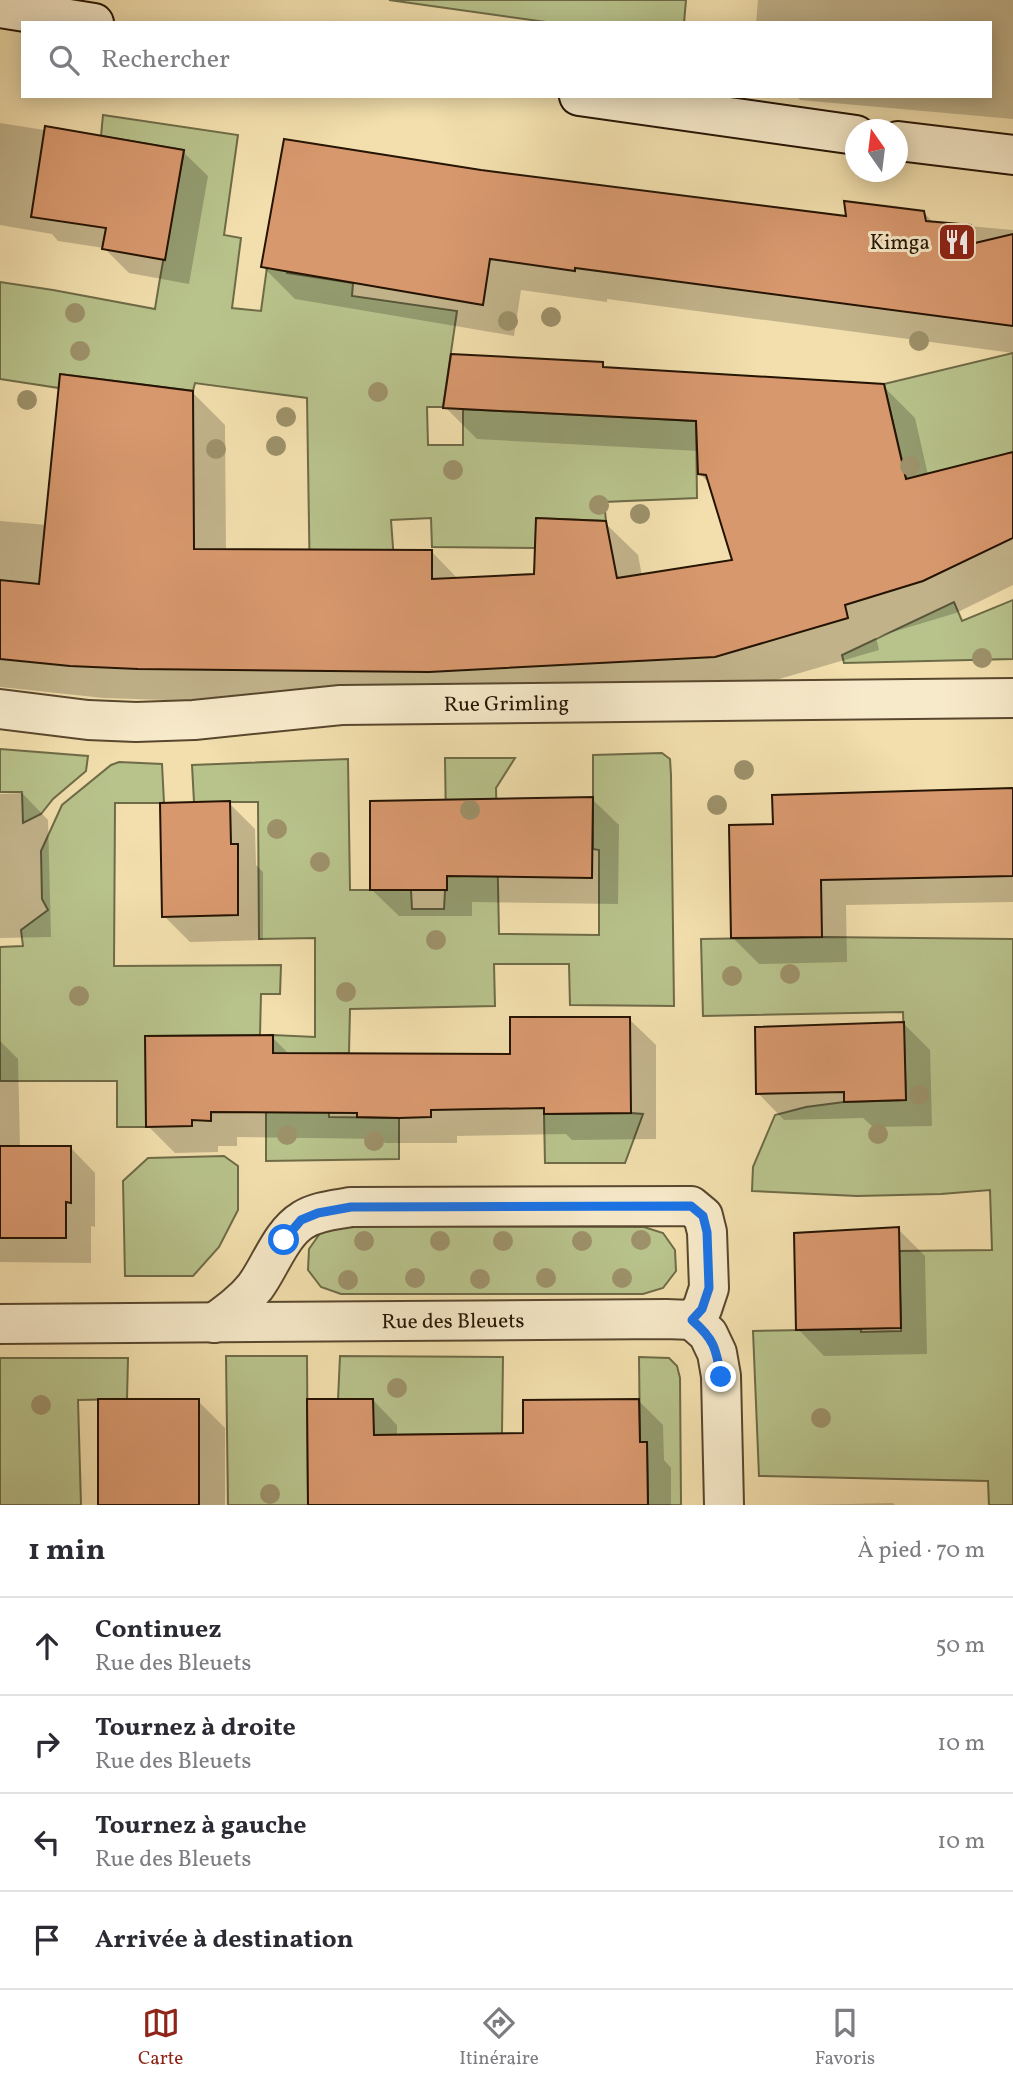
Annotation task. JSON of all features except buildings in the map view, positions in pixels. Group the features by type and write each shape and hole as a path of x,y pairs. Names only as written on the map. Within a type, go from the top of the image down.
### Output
{"street":[{"path":"0,8 81,21"},
{"path":"593,98 845,133"},
{"path":"908,142 1013,155"},
{"name":"Rue Grimling","path":"0,709 88,720 136,722 194,720 341,705 1013,698"},
{"path":"214,1323 237,1307 255,1286 284,1240 301,1220 318,1213 351,1207 691,1206 703,1216 707,1232 709,1288 702,1309 692,1320 708,1334 717,1353 721,1377 724,1505"},
{"name":"Rue des Bleuets","path":"0,1324 692,1320"}],"green space":[{"path":"389,0 686,0 684,21 539,21"},
{"path":"103,115 238,135 224,235 241,238 232,308 261,311 267,267 287,269 287,273 353,283 352,296 457,311 443,407 427,407 428,445 463,445 463,409 696,421 697,498 604,502 606,521 537,518 535,548 432,547 431,518 391,520 395,575 310,589 307,398 195,383 193,391 61,374 59,388 0,379 0,282 155,309 184,150 101,136"},
{"path":"1013,353 1013,452 907,482 884,384"},
{"path":"1013,600 1013,659 844,663 842,655 954,602 962,621"},
{"path":"0,749 88,756 86,771 53,799 41,814 23,823 22,792 0,792"},
{"path":"662,753 670,759 671,775 674,1006 570,1005 569,964 494,964 495,1006 350,1009 349,1053 328,1054 329,1117 399,1118 399,1159 266,1161 266,1111 273,1111 273,1035 315,1037 315,938 259,939 258,802 194,802 192,765 348,759 350,890 411,890 412,909 444,909 447,890 445,758 515,758 496,788 499,934 599,935 599,850 593,849 593,755"},
{"path":"119,762 162,764 164,803 115,803 114,966 281,965 280,994 261,994 260,1035 146,1036 146,1127 117,1127 117,1081 0,1081 0,947 23,946 21,930 48,910 42,899 41,851 62,805 111,765"},
{"path":"701,939 1013,939 1013,1505 989,1505 988,1481 759,1476 753,1331 901,1331 899,1251 992,1250 990,1190 857,1196 752,1191 753,1167 775,1115 806,1107 844,1102 906,1100 903,1012 703,1016"},
{"path":"544,1114 643,1114 625,1163 545,1163"},
{"path":"224,1156 238,1166 238,1210 219,1247 193,1276 125,1276 123,1181 148,1158"},
{"path":"341,1226 644,1227 663,1233 675,1250 676,1271 663,1288 643,1294 341,1294 321,1287 308,1270 309,1249 321,1232"},
{"path":"226,1356 307,1356 308,1505 228,1505"},
{"path":"340,1356 503,1357 501,1505 464,1434 373,1435 373,1399 338,1400"},
{"path":"639,1357 669,1358 677,1366 680,1378 681,1505 648,1505 647,1442 640,1442"},
{"path":"0,1358 128,1358 127,1399 78,1400 81,1505 0,1505"}],"place":[{"name":"Kimga","path":"957,242"}],"route":[{"path":"284,1240 301,1220 318,1213 351,1207 691,1206 703,1216 707,1232 709,1288 702,1309 692,1320 708,1334 717,1353 721,1377"}]}
